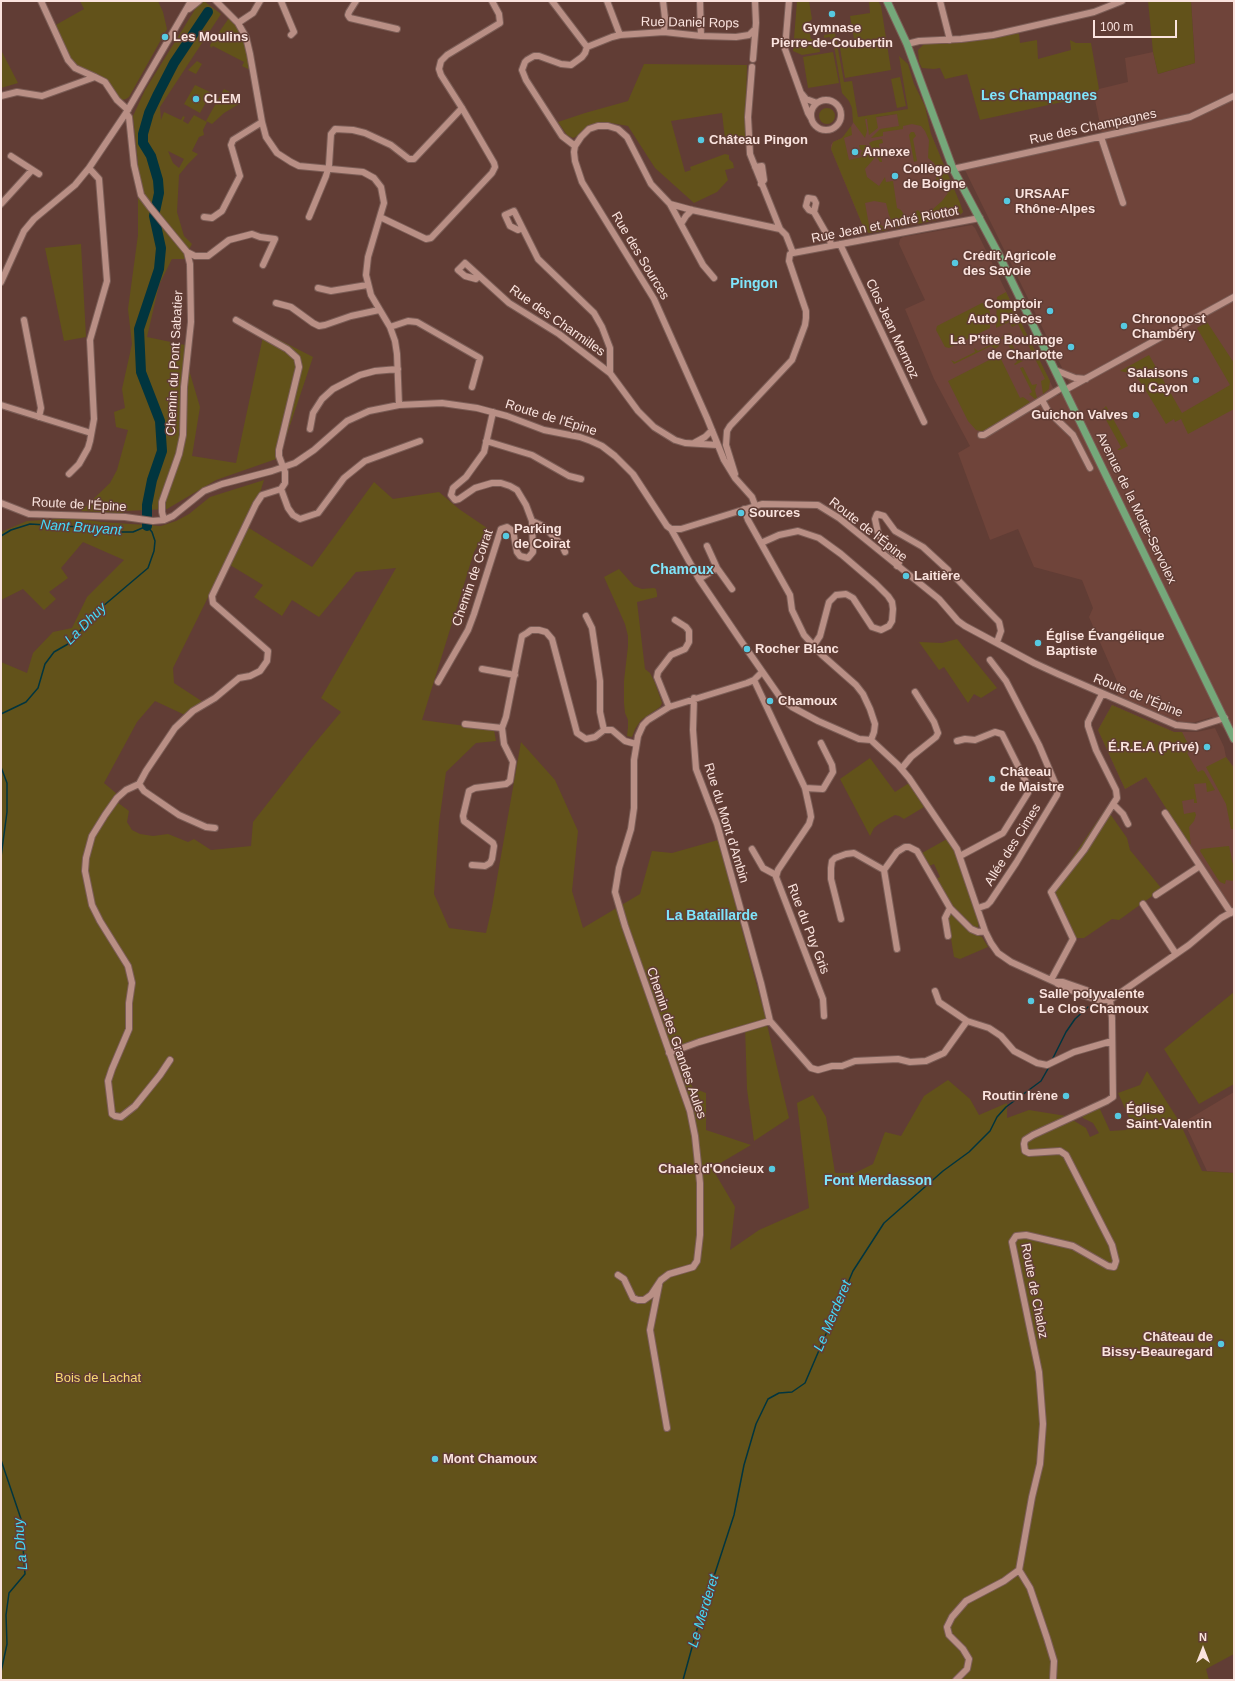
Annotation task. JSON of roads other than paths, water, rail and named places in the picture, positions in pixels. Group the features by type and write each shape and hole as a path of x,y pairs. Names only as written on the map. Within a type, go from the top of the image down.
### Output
{"main road":[{"path":"887,1 907,44 953,169 980,218"},
{"name":"Avenue de la Motte-Servolex","path":"980,218 1016,289 1234,739"}],"street":[{"path":"41,1 68,60 75,68 105,82 117,100 127,111 129,117 134,166 142,195 157,216 187,252 195,256 208,256 229,240 252,234 260,237 275,239 263,265"},
{"path":"1,282 28,226 34,219 75,185 89,168 127,111 192,1"},
{"path":"186,12 200,1"},
{"path":"216,1 238,23 246,37 262,122 266,136 272,146 284,158 299,166 363,172 374,178 381,187 384,198 368,257 366,275 367,285 379,310 390,327 395,341 398,369 399,404"},
{"path":"238,23 253,13 260,1"},
{"path":"280,1 294,32 291,35"},
{"path":"356,1 349,12 350,18 397,30"},
{"path":"380,217 426,239 431,238 492,173 495,167 494,163 441,75 439,69 441,61 447,55 500,23 501,18 492,1"},
{"path":"552,1 587,47 586,53 571,65 564,65 534,56 525,62 522,70 526,80 562,136 575,146 581,137 590,129 598,126 608,126 618,129 627,137 652,184 670,204 703,265 714,278"},
{"path":"607,1 620,35"},
{"path":"663,1 665,18 664,32"},
{"path":"700,1 701,36"},
{"path":"753,59 754,30 756,23 755,1"},
{"path":"789,1 785,49 808,113 816,127 825,130 834,128 840,121 841,111 836,103 826,100 817,103 812,110 811,118"},
{"path":"940,1 950,40"},
{"path":"907,44 919,41 950,40 993,35 1094,12 1122,1"},
{"name":"Rue Daniel Rops","path":"587,47 620,35 664,32 701,36 736,37 749,35 754,30"},
{"path":"735,478 726,445 727,431 792,360 805,326 806,311 789,261 790,254 793,253 786,235 780,229 761,184 764,180 762,166 755,167 750,154 748,136 752,67"},
{"path":"1,96 17,92 42,96 95,78"},
{"path":"800,92 806,99 817,103"},
{"name":"Rue des Champagnes","path":"953,169 1190,117 1234,96"},
{"path":"309,217 328,169 331,134 335,129 353,130 365,133 391,145 409,159 414,159 462,108"},
{"path":"204,217 212,218 222,212 240,176 231,145 233,140 262,122"},
{"path":"1101,137 1123,203"},
{"name":"Rue des Sources","path":"575,146 575,161 584,186 661,313 712,430 717,445 735,478 749,493 755,505"},
{"path":"11,156 39,174"},
{"path":"69,474 79,464 90,441 94,419 90,340 107,281 99,179 89,168"},
{"path":"1,204 32,170"},
{"path":"670,204 780,229"},
{"path":"681,224 692,210"},
{"path":"814,212 830,240 831,246"},
{"name":"Rue Jean et André Riottot","path":"793,253 980,218"},
{"path":"522,228 538,258 594,313 602,327 610,348 610,373"},
{"name":"Clos Jean Mermoz","path":"840,244 924,422"},
{"name":"Chemin du Pont Sabatier","path":"164,520 162,502 179,454 183,435 184,387 190,322 190,264 187,252"},
{"name":"Rue des Charmilles","path":"479,276 509,303 559,334 610,373 638,411 654,427 675,440 717,445"},
{"path":"318,288 331,290 367,285"},
{"path":"981,435 984,435 1042,400 1088,379 1168,332 1234,297"},
{"path":"276,303 291,307 319,326 351,316 379,310"},
{"path":"24,320 41,408 39,417"},
{"path":"170,1060 135,1106 121,1117 112,1114 108,1081 129,1029 129,1003 132,983 128,966 100,921 92,905 85,871 86,858 92,836 105,815 117,798 126,790 139,784 175,728 193,711 215,698 239,678 250,676 260,671 267,661 268,651 214,603 212,596 256,504 262,495 281,488 286,480 284,467 279,456 279,450 299,367 297,358 287,349 236,320"},
{"path":"390,327 408,321 417,322 480,358 472,387"},
{"path":"310,429 313,413 322,399 333,389 360,375 375,371 398,369"},
{"path":"1055,370 1075,378 1088,379"},
{"path":"1042,400 1048,411 1073,435 1090,468"},
{"name":"Route de l'Épine","path":"1,504 29,514 134,518 150,521 164,520 173,516 204,491 222,484 295,463 314,450 347,421 369,411 399,404 453,404 493,412 544,430 580,437 602,446 615,456 632,474 667,526 671,529 681,529 755,505 772,503 814,504 822,507 870,542 897,566 939,599 958,621 965,626 1058,674 1167,722 1182,727 1196,727 1225,718"},
{"path":"1,405 91,433"},
{"name":"Chemin de Coirat","path":"438,682 468,630 488,573 500,531 504,527 512,529 518,554 523,558 528,558 532,554 533,550 532,521 526,505 517,490 500,483 483,485 475,488 459,499 455,500 452,498 451,492 453,488 466,477 484,452 493,412"},
{"path":"694,443 705,437 712,430"},
{"path":"281,488 288,508 293,515 300,519 318,513 344,478 365,461 420,441"},
{"path":"486,441 532,455 569,476 581,479"},
{"path":"744,509 748,520 790,595 792,610 804,635 822,655 856,685 863,694 875,724 871,740"},
{"path":"897,566 899,563 897,557 882,541 878,533 876,519 877,514 884,516 895,531 930,550 948,570"},
{"path":"532,521 543,526 562,545 565,552"},
{"path":"671,529 699,579 776,692 792,707 818,721 859,739 871,740 902,768 948,835 960,856 985,931 991,943 998,953 1011,962 1053,981 1063,982 1109,1000 1176,954 1221,918 1233,912 1165,813"},
{"path":"761,543 779,535 798,531 819,538 841,554 876,584 892,602 892,621 885,629 881,630 872,627 853,598 846,594 836,595 829,602 820,636 814,645"},
{"path":"707,546 717,568 732,589"},
{"path":"699,579 717,568"},
{"path":"957,579 999,622 1001,631 997,642"},
{"path":"586,616 592,628 598,666 600,681 600,712 604,730"},
{"path":"670,707 657,677 658,672 671,655 685,649 689,642 686,627 675,620"},
{"path":"472,865 485,866 490,863 494,846 493,843 464,821 463,816 469,791 475,788 506,784 510,781 513,762 504,744 502,728 515,675 522,636 531,630 539,630 546,632 552,639 578,733 586,739 595,737 604,730 612,730 625,741 636,744"},
{"name":"Allée des Cimes","path":"978,908 987,905 990,902 1016,863 1057,795 1058,790 1052,772 1006,680 990,660"},
{"path":"482,669 515,675"},
{"path":"754,680 762,672"},
{"name":"Chemin des Grandes Aules","path":"618,1274 624,1279 633,1298 644,1300 651,1295 659,1283 669,1274 693,1268 697,1262 700,1235 700,1183 695,1136 690,1112 625,926 615,892 619,868 631,829 634,808 634,760 636,744 643,725 656,714 694,698 726,690 754,680"},
{"name":"Rue du Puy Gris","path":"754,680 804,788 810,811 810,821 776,875 823,999 824,1016"},
{"path":"902,768 911,757 936,737 938,733 934,722 915,692"},
{"path":"1053,981 1073,939 1051,892 1084,850 1117,798 1116,790 1096,750 1088,726 1088,722 1102,694"},
{"name":"Rue du Mont d'Ambin","path":"694,698 693,730 696,769 717,824 770,1021"},
{"path":"768,712 775,716"},
{"path":"465,724 502,728"},
{"path":"957,741 965,739 975,740 995,732 1002,734 1029,788 1028,793 1003,833 960,856"},
{"path":"804,788 823,789 833,772 832,765 821,744"},
{"path":"139,784 144,791 179,815 206,827 215,828"},
{"path":"1113,804 1123,814 1128,824"},
{"path":"897,949 884,870 897,852 905,847 913,847 920,856 950,908 971,929 978,932 985,931"},
{"path":"752,849 763,868 776,875"},
{"path":"841,919 831,879 832,861 840,856 854,853 884,870"},
{"path":"1156,895 1200,866"},
{"path":"1143,904 1176,954"},
{"path":"948,936 945,918 950,908"},
{"path":"935,991 939,1002 967,1021 989,1028 1001,1036 1014,1051 1037,1063 1048,1064 1080,1050 1112,1041"},
{"name":"Route de Chaloz","path":"1019,1570 1030,1504 1040,1464 1043,1424 1039,1372 1012,1242 1016,1236 1026,1234 1073,1246 1108,1266 1114,1267 1116,1261 1112,1245 1066,1155 1060,1151 1029,1153 1025,1151 1024,1144 1025,1140 1033,1135 1107,1102 1113,1097 1112,1041 1109,1000"},
{"path":"669,1053 699,1042 770,1021 811,1068 818,1070 832,1066 842,1066 855,1061 898,1059 910,1062 926,1061 944,1053 967,1021"},
{"path":"659,1283 650,1330 667,1428"},
{"path":"956,1680 967,1669 969,1659 963,1649 949,1635 947,1627 949,1622 966,1601 1004,1581 1019,1570 1030,1588 1048,1638 1054,1661 1054,1680"}],"waterway":[{"name":"Nant Bruyant","path":"147,526 147,505 152,480 162,451 160,421 141,372 139,329 159,269 161,248 154,216 159,193 158,180 151,156 143,143 143,134 149,113 174,63 208,12"},
{"name":"La Dhuy","path":"1,536 11,530 30,524 96,528 116,532 133,532 147,526 152,532 155,541 154,551 148,568 102,607 68,644 54,652 45,664 38,688 26,702 1,714"},
{"name":"La Dhuy","path":"1,767 7,783 7,812 1,857"},
{"name":"Le Merderet","path":"1052,1060 1066,1032 1075,1019 1088,1007"},
{"name":"Le Merderet","path":"683,1680 699,1622 734,1515 744,1465 756,1424 768,1399 779,1393 792,1392 805,1383 853,1271 884,1223 943,1171 969,1152 990,1131 997,1117 1006,1107 1041,1081 1049,1067"},
{"name":"La Dhuy","path":"1,1460 21,1519 25,1574 9,1593 6,1615 7,1644 1,1672"}],"place":[{"name":"Gymnase Pierre-de-Coubertin","path":"832,14"},
{"name":"Les Moulins","path":"165,37"},
{"name":"CLEM","path":"196,99"},
{"name":"Château Pingon","path":"701,140"},
{"name":"Annexe","path":"855,152"},
{"name":"Collège de Boigne","path":"895,176"},
{"name":"URSAAF Rhône-Alpes","path":"1007,201"},
{"name":"Crédit Agricole des Savoie","path":"955,263"},
{"name":"Comptoir Auto Pièces","path":"1050,311"},
{"name":"Chronopost Chambéry","path":"1124,326"},
{"name":"La P'tite Boulange de Charlotte","path":"1071,347"},
{"name":"Salaisons du Cayon","path":"1196,380"},
{"name":"Guichon Valves","path":"1136,415"},
{"name":"Sources","path":"741,513"},
{"name":"Parking de Coirat","path":"506,536"},
{"name":"Laitière","path":"906,576"},
{"name":"Église Évangélique Baptiste","path":"1038,643"},
{"name":"Rocher Blanc","path":"747,649"},
{"name":"Chamoux","path":"770,701"},
{"name":"É.R.E.A (Privé)","path":"1207,747"},
{"name":"Château de Maistre","path":"992,779"},
{"name":"Salle polyvalente Le Clos Chamoux","path":"1031,1001"},
{"name":"Routin Irène","path":"1066,1096"},
{"name":"Église Saint-Valentin","path":"1118,1116"},
{"name":"Chalet d'Oncieux","path":"772,1169"},
{"name":"Château de Bissy-Beauregard","path":"1221,1344"},
{"name":"Mont Chamoux","path":"435,1459"}],"district":[{"name":"Les Champagnes","path":"1039,96"},
{"name":"Pingon","path":"754,284"},
{"name":"Chamoux","path":"682,570"},
{"name":"La Bataillarde","path":"712,916"},
{"name":"Font Merdasson","path":"878,1181"}],"park label":[{"name":"Bois de Lachat","path":"98,1378"}]}
